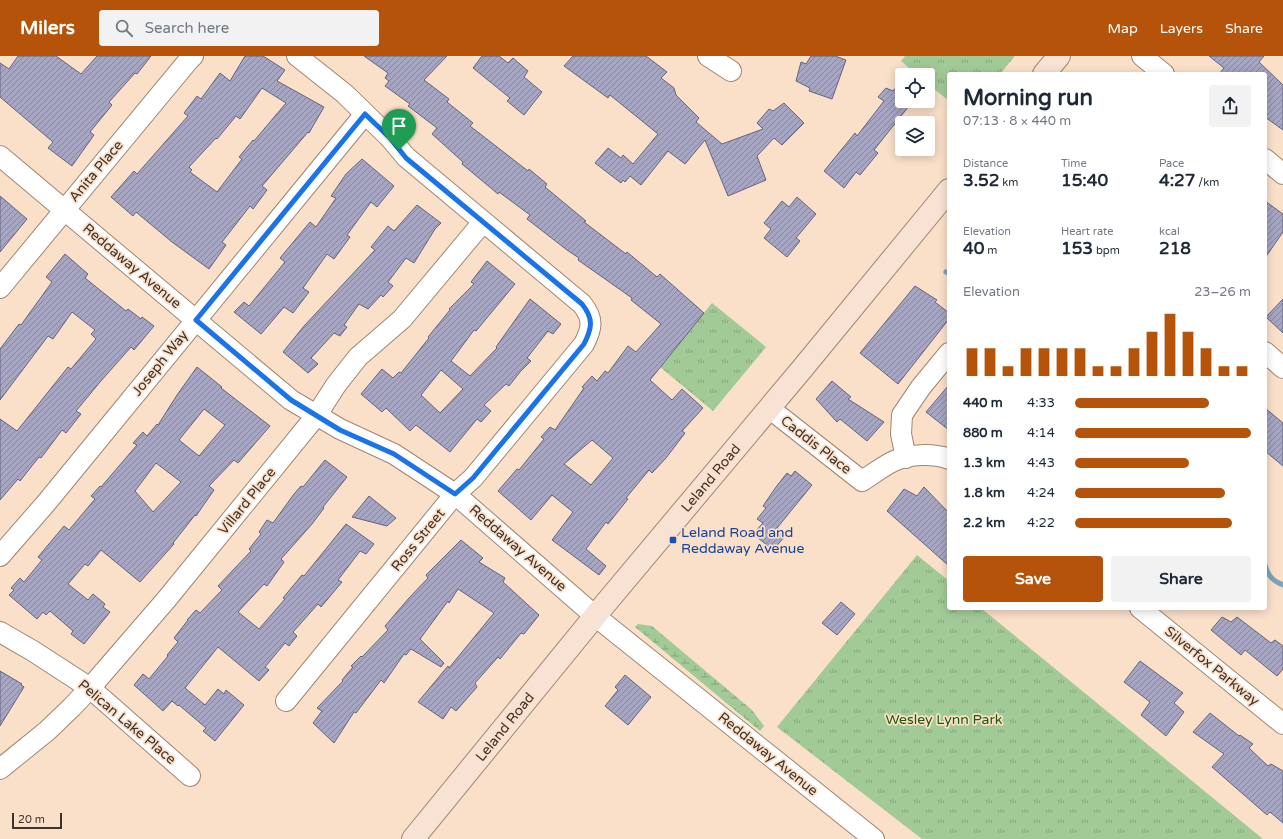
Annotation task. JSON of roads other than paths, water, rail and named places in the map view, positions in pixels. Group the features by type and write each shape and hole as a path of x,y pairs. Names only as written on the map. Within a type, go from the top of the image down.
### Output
{"street":[{"name":"Anita Place","path":"0,288 64,209 193,56"},
{"path":"297,56 345,94 390,138 406,158 482,222"},
{"path":"708,56 731,71"},
{"path":"1046,72 1059,56"},
{"path":"1142,56 1162,72"},
{"name":"Joseph Way","path":"0,556 47,502 365,114"},
{"name":"Reddaway Avenue","path":"0,156 291,400 316,416 354,436 394,454 455,494 596,616 874,839"},
{"path":"1267,161 1283,174"},
{"name":"Leland Road","path":"417,838 596,616 947,192"},
{"name":"Ross Street","path":"286,701 455,494 473,478 584,344 590,333 591,322 588,312 582,304 482,222"},
{"name":"Villard Place","path":"0,769 47,731 90,688 166,600 316,416 336,385 358,357 402,319 482,222"},
{"path":"1267,354 1283,368"},
{"path":"947,355 921,387 902,415 901,434 906,458 920,455 947,458"},
{"name":"Caddis Place","path":"769,408 862,481 895,461 906,458"},
{"name":"Silverfox Parkway","path":"1142,610 1283,724"},
{"name":"Pelican Lake Place","path":"0,632 33,650 90,688 190,776"}],"waterway":[{"path":"1267,570 1271,578 1283,585"}],"place":[{"name":"Leland Road and Reddaway Avenue","path":"673,540"}],"park label":[{"name":"Wesley Lynn Park","path":"944,719"}]}
